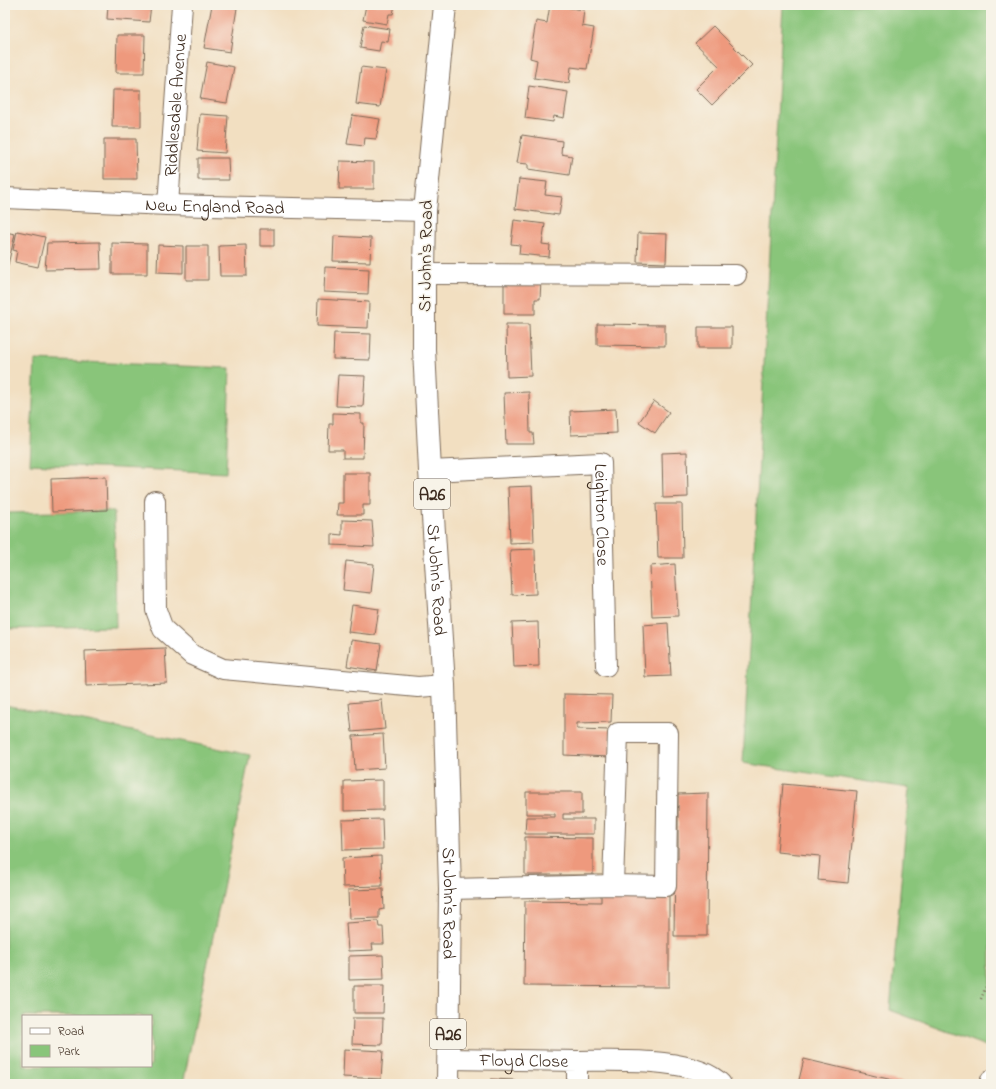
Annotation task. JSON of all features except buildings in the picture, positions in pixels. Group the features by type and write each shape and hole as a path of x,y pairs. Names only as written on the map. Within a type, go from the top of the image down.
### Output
{"highway":[{"name":"St John's Road","path":"445,5 425,211 424,349 430,471 444,685 450,889 448,1084"}],"street":[{"name":"Riddlesdale Avenue","path":"168,205 182,5"},
{"name":"New England Road","path":"5,198 168,205 425,211"},
{"path":"424,274 736,275"},
{"name":"Leighton Close","path":"430,471 601,463 606,666"},
{"path":"155,501 156,610 163,629 192,655 223,669 418,687 444,685"},
{"path":"450,889 614,885 666,886 668,733 618,732 614,885"},
{"name":"Floyd Close","path":"448,1059 577,1061 577,1084"},
{"path":"577,1061 669,1063 713,1076 721,1084"},
{"path":"990,1084 991,1080"}],"path":[{"path":"981,999 991,973"}],"green space":[{"path":"783,5 991,5 991,1048 890,1010 909,788 743,763"},
{"path":"35,360 230,368 226,473 30,464"},
{"path":"114,511 116,627 5,629 5,513"},
{"path":"5,705 250,755 183,1084 5,1084"}]}
